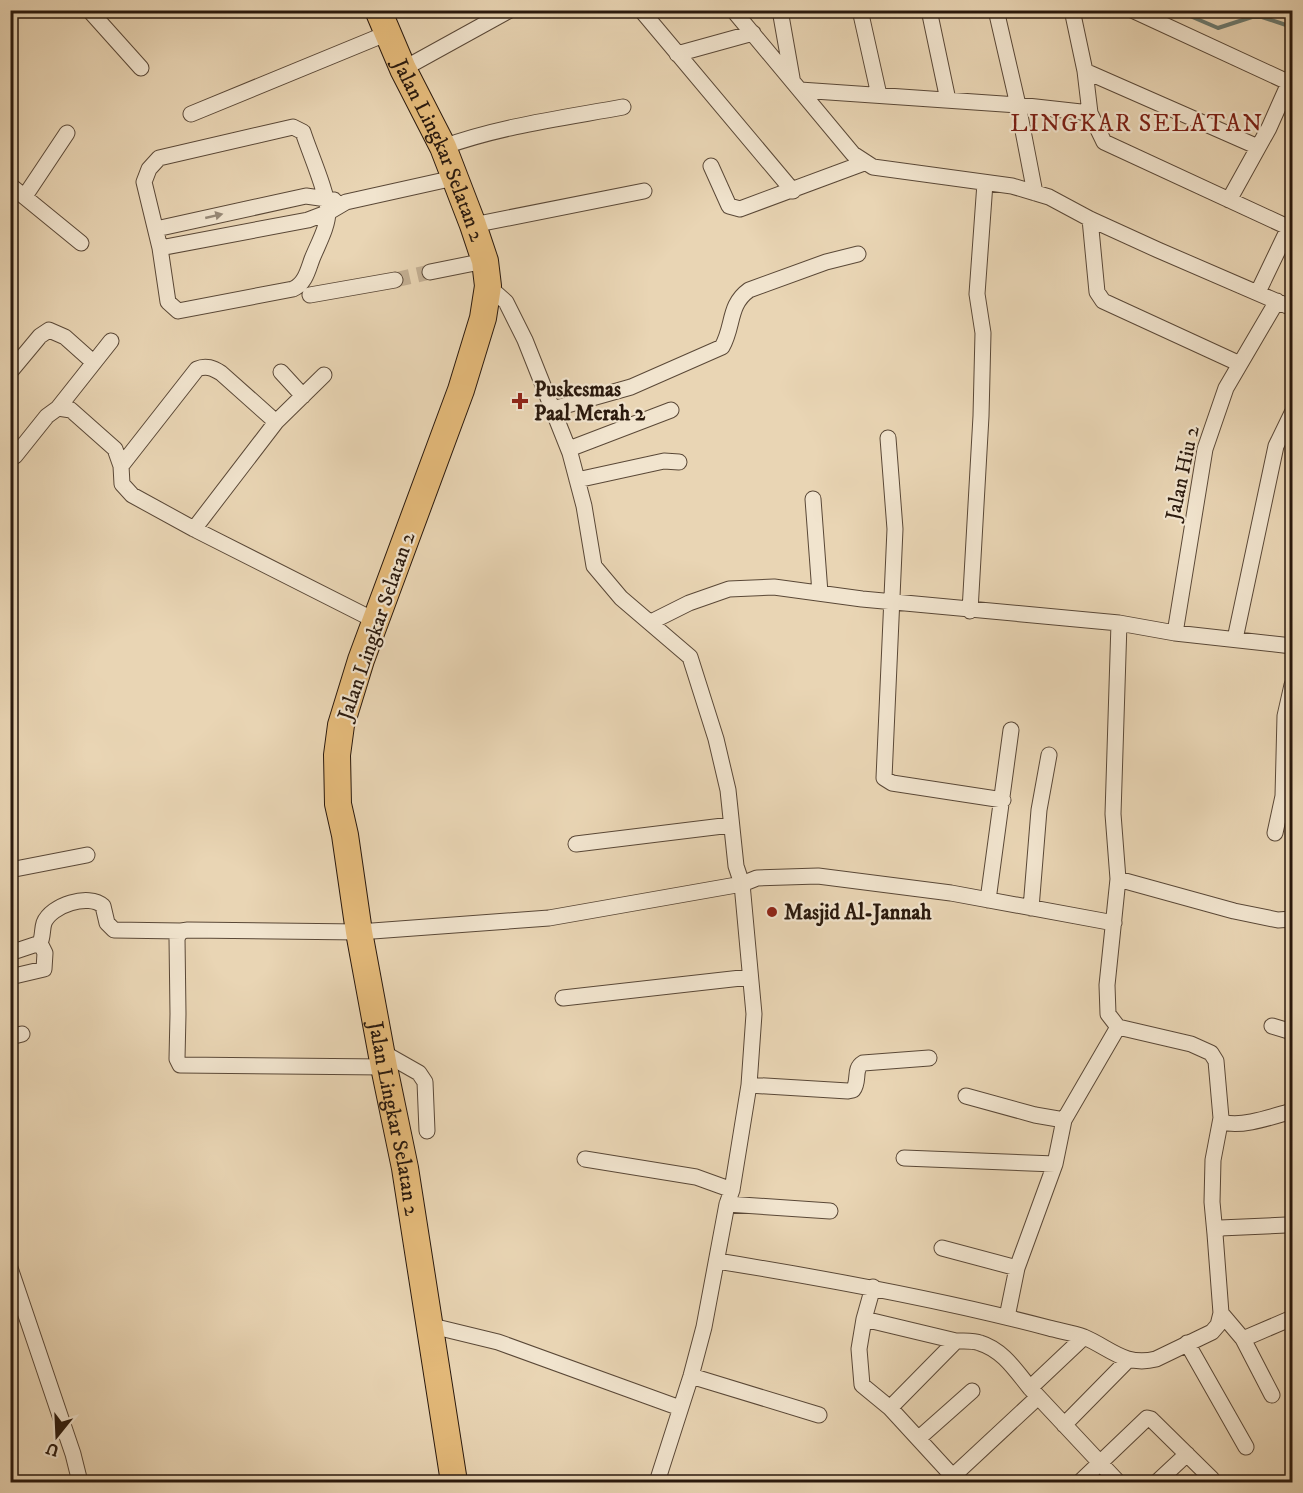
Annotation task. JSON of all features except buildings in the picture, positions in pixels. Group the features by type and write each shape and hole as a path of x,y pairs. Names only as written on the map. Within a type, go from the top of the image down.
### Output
{"highway":[{"name":"Jalan Lingkar Selatan 2","path":"382,17 403,69 443,147 473,225 486,273 483,318 462,390 361,660 341,725 337,755 338,804 345,835 359,932 405,1168 454,1482"}],"street":[{"path":"89,10 141,68"},
{"path":"403,69 510,10"},
{"path":"641,10 793,191"},
{"path":"733,10 853,154 864,163 873,167 1012,186 1049,197 1090,219 1158,250 1293,308"},
{"path":"780,10 796,85"},
{"path":"860,10 879,95"},
{"path":"929,10 948,100"},
{"path":"996,10 1035,193"},
{"path":"1072,10 1085,71 1090,113 1104,142 1291,226 1258,292"},
{"path":"1132,10 1291,83 1229,200"},
{"path":"191,114 382,17"},
{"path":"677,54 753,33"},
{"path":"1085,71 1258,147"},
{"path":"796,85 879,95 1018,105 1090,113"},
{"path":"443,147 495,131 623,107"},
{"path":"293,127 303,132 328,205 324,231 304,280 293,289 178,310 168,302 156,229 144,182 149,168 159,158 293,127"},
{"path":"25,196 67,133"},
{"path":"711,166 729,206 736,209 793,191 864,163"},
{"path":"160,248 308,220 328,205 454,178"},
{"path":"970,611 981,416 983,333 977,294 985,183"},
{"path":"10,185 81,243"},
{"path":"473,225 644,191"},
{"path":"156,229 306,196 328,205"},
{"path":"306,196 308,220"},
{"path":"1090,219 1097,292 1103,301 1240,364"},
{"path":"553,409 631,387 722,347 728,336 735,306 740,297 749,290 826,261 858,254"},
{"path":"430,272 486,273 506,302 525,339 568,449 577,480 594,566 621,598 690,657 716,739 728,790 736,866 742,884 753,1014 749,1085 730,1197 691,1376 657,1482"},
{"path":"310,295 395,280"},
{"name":"Jalan Hiu 2","path":"1174,633 1205,449 1226,388 1277,301"},
{"path":"10,372 40,336 50,330 65,337 93,362"},
{"path":"10,458 47,416 58,408 111,341"},
{"path":"121,466 197,369 201,367 213,368 221,373 276,422"},
{"path":"281,372 303,396"},
{"path":"194,529 276,422 324,375"},
{"path":"58,408 70,410 116,449 121,466 122,484 132,495 376,621"},
{"path":"568,449 671,410"},
{"path":"1235,639 1276,446 1293,413"},
{"path":"888,438 895,529 884,778 892,783 1002,800"},
{"path":"577,480 664,461 679,462"},
{"path":"813,498 820,593"},
{"path":"651,622 689,603 729,589 774,587 892,603 1119,623 1174,633 1293,645"},
{"path":"717,1262 873,1287 1007,1317 1084,1337 1128,1360 1146,1362 1156,1359 1212,1332 1218,1325 1221,1313 1212,1202 1213,1160 1221,1118 1216,1061 1211,1053 1191,1044 1118,1027 1108,1014 1107,985 1118,879 1113,814 1119,623"},
{"path":"1275,833 1283,796 1293,685"},
{"path":"988,900 1011,730"},
{"path":"1031,908 1039,810 1049,755"},
{"path":"576,844 731,825"},
{"path":"10,870 87,855"},
{"path":"10,978 44,969 45,953 40,943 44,923 53,912 63,906 91,900 103,906 107,923 114,930 359,932 549,918 742,884 757,878 819,876 951,893 1114,923"},
{"path":"1118,879 1234,911 1278,920 1293,919"},
{"path":"181,931 177,938 177,1059 180,1065 383,1060 418,1073 426,1082 427,1131"},
{"path":"10,953 40,943"},
{"path":"563,998 750,977"},
{"path":"1272,1026 1293,1032"},
{"path":"1007,1317 1017,1268 1055,1164 1064,1120 1118,1027"},
{"path":"749,1085 848,1091 853,1090 856,1086 858,1070 863,1063 929,1058"},
{"path":"966,1096 1035,1115 1064,1120"},
{"path":"1221,1118 1228,1124 1241,1124 1293,1111"},
{"path":"904,1158 1055,1164"},
{"path":"585,1159 696,1177 730,1197 830,1211"},
{"path":"1215,1234 1220,1228 1286,1225"},
{"path":"942,1248 1017,1268"},
{"path":"10,1268 73,1454 80,1482"},
{"path":"873,1287 859,1349 862,1385 890,1408 919,1437 955,1480 1084,1337"},
{"path":"1221,1313 1243,1339 1272,1395"},
{"path":"1243,1339 1293,1318"},
{"path":"864,1319 956,1341 980,1342 994,1350 1007,1359 1034,1393 1118,1482"},
{"path":"428,1325 498,1342 680,1408"},
{"path":"890,1408 956,1341"},
{"path":"1187,1343 1246,1447"},
{"path":"1064,1425 1128,1360"},
{"path":"691,1376 819,1415"},
{"path":"919,1437 972,1390"},
{"path":"1080,1482 1147,1418 1151,1419 1187,1454 1212,1479 1212,1482"},
{"path":"1157,1482 1187,1454"}],"waterway":[{"path":"1176,10 1218,28 1252,17 1262,17 1292,27"}],"tunnel":[{"path":"395,280 430,272"}],"place":[{"name":"Puskesmas Paal Merah 2","path":"520,401"},
{"name":"Masjid Al-Jannah","path":"772,912"}],"district":[{"name":"LINGKAR SELATAN","path":"1137,123"}]}
